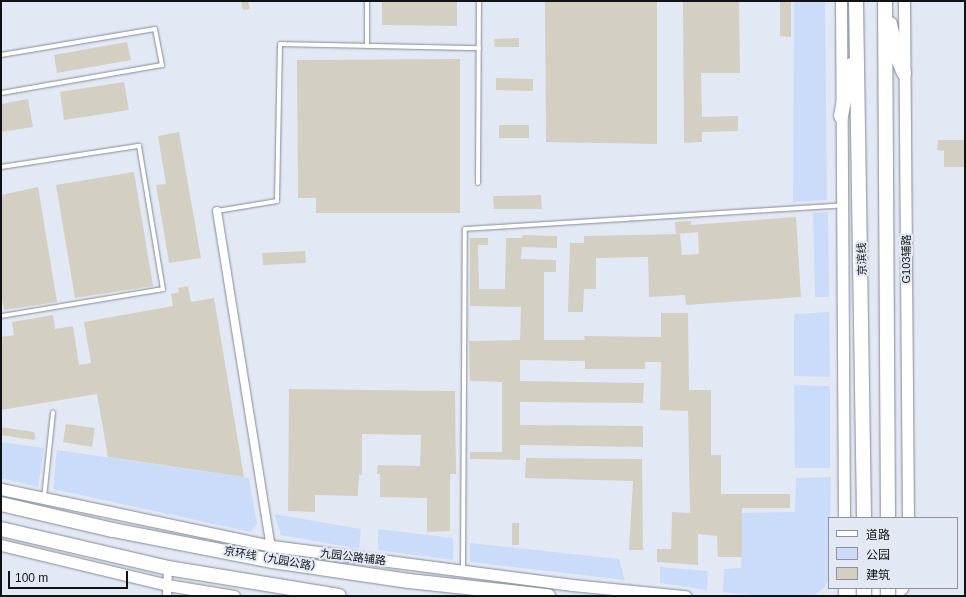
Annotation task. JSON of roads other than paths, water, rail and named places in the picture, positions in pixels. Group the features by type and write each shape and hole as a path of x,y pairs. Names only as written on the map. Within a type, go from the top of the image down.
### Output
{"highway":[{"name":"京滨线","path":"856,1 864,427 864,517"},
{"path":"885,1 898,60 904,73"},
{"path":"885,1 888,517"},
{"path":"841,116 856,37"},
{"name":"京环线（九园公路）","path":"1,504 113,530 273,560 409,580 548,596"},
{"path":"1,529 168,568 339,596"}],"street":[{"path":"841,1 844,517"},
{"name":"G103辅路","path":"904,1 908,517"},
{"path":"904,19 912,1"},
{"path":"217,211 272,546 273,560"},
{"name":"九园公路辅路","path":"1,489 272,546 463,571 685,596"},
{"path":"1,545 167,590 234,596"},
{"path":"167,590 168,568"},
{"path":"851,589 853,591 898,592 901,589"}],"lane":[{"path":"367,1 367,46"},
{"path":"478,183 479,1"},
{"path":"1,55 155,29 162,65 1,93"},
{"path":"217,211 277,201 280,44 479,48"},
{"path":"1,167 139,146 163,289 1,316"},
{"path":"463,571 465,229 842,205"},
{"path":"44,498 53,412"}]}
